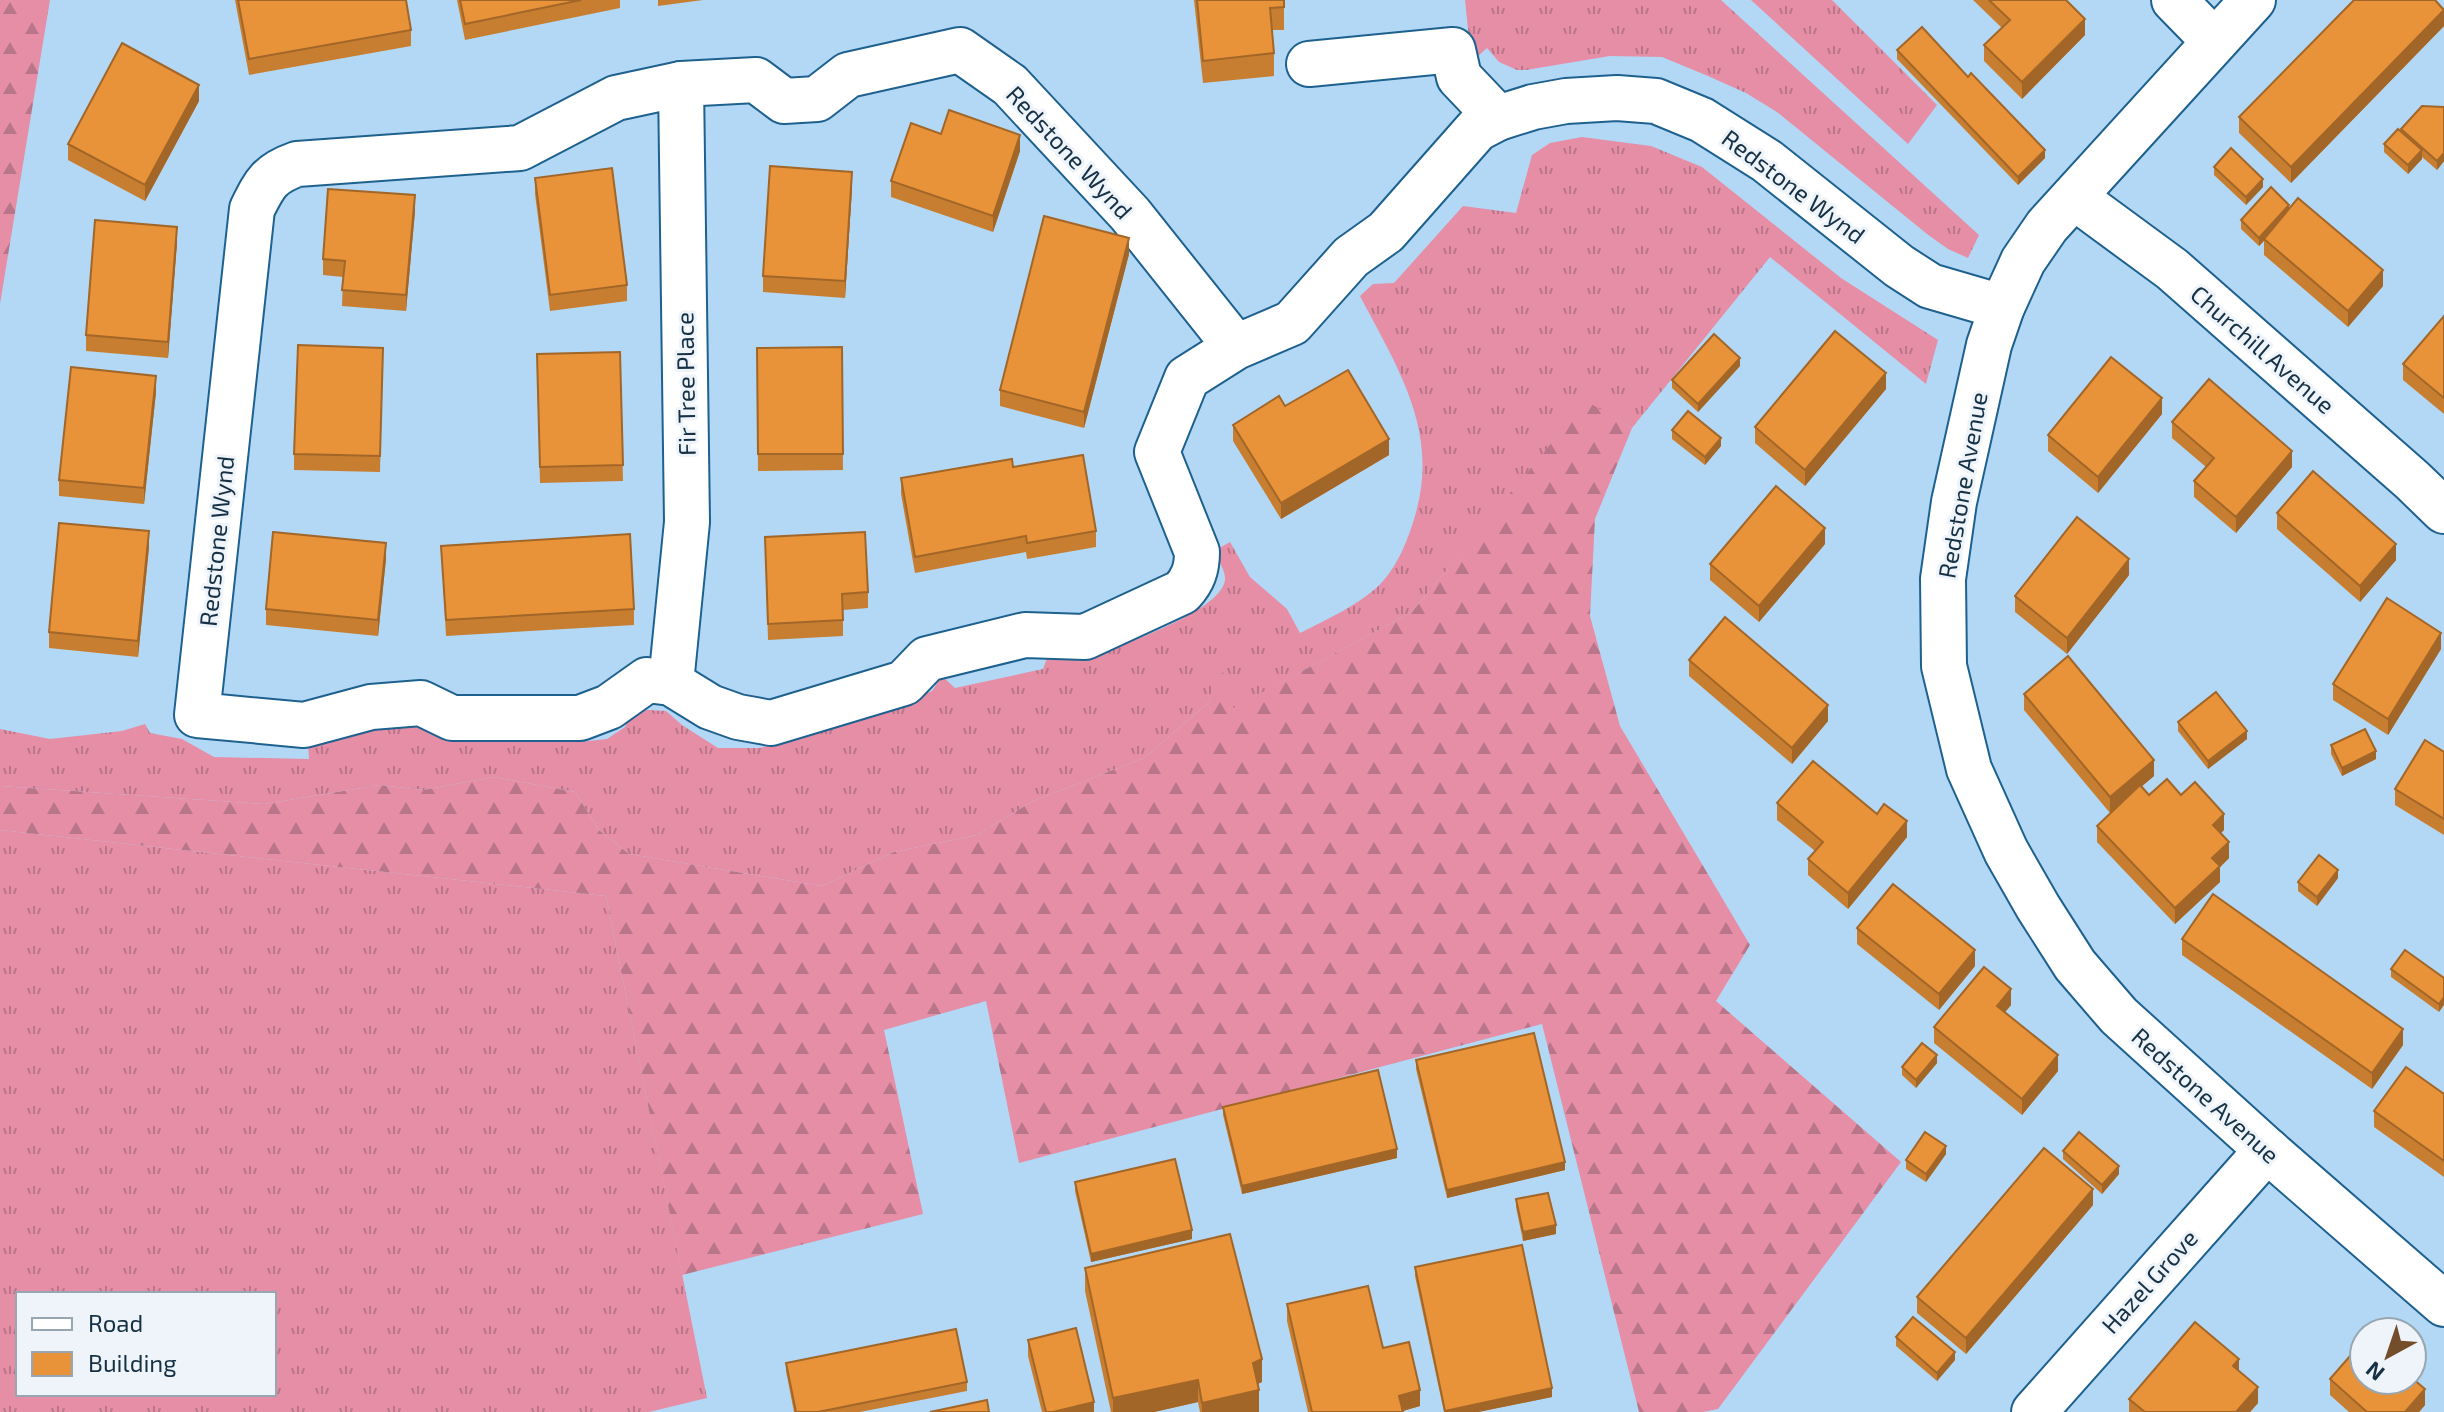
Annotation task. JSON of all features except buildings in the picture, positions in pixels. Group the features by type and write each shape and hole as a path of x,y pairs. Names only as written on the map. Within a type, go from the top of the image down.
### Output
{"street":[{"path":"2174,0 2214,41"},
{"name":"Redstone Avenue","path":"2253,0 2047,226 2023,261 2002,307 1984,366 1960,474 1943,585 1945,668 1969,769 2006,851 2075,965 2119,1016 2444,1304"},
{"name":"Redstone Wynd","path":"1236,347 1130,214 1010,85 960,50 848,75 817,99 784,101 756,80 681,84 616,98 520,148 297,164 276,171 252,209 197,715 304,725 371,707 421,703 452,718 580,718 609,707 647,680 671,683 710,707 738,717 771,723 904,683 927,659 1025,635 1085,637 1182,592 1197,568 1197,552 1157,452 1187,378 1236,347 1292,323 1351,257 1386,232 1477,129 1498,118 1533,107 1566,101 1617,98 1656,101 1702,120 1767,161 1899,266 1930,286 2002,307"},
{"path":"1309,64 1453,50 1459,77 1498,118"},
{"name":"Fir Tree Place","path":"671,683 687,522 681,84"},
{"name":"Churchill Avenue","path":"2074,197 2172,269 2444,511"},
{"name":"Hazel Grove","path":"2034,1412 2267,1150"}],"green space":[{"path":"0,0 50,0 0,304"},
{"path":"1465,0 1721,0 1979,235 1968,258 1927,234 1777,112 1746,93 1662,57 1610,56 1517,70 1499,62 1487,48 1477,57 1470,48"},
{"path":"1751,0 1832,0 1937,105 1908,144"},
{"path":"1582,137 1651,146 1702,167 1841,278 1938,340 1926,384 1770,257 1632,428 1586,402 1412,612 1232,709 1223,674 1206,705 1144,758 1033,801 977,835 894,852 822,886 629,854 599,830 575,792 494,777 423,790 380,785 264,804 0,786 0,729 50,739 122,731 145,724 150,733 182,739 214,757 309,759 308,744 392,719 423,720 432,735 509,731 580,742 607,739 625,727 632,709 666,711 718,748 759,748 801,739 932,691 942,676 955,688 1043,669 1051,648 1080,661 1138,639 1185,617 1219,592 1225,577 1214,551 1230,542 1250,577 1287,609 1300,633 1355,604 1383,581 1406,542 1421,485 1419,428 1411,402 1401,375 1360,296 1373,284 1394,283 1463,206 1516,213 1532,155 1550,143"},
{"path":"1586,401 1632,428 1595,519 1590,616 1620,726 1750,945 1716,1001 1901,1162 1718,1409 1703,1412 1639,1412 1542,1024 1019,1163 986,1001 884,1030 923,1214 682,1275 606,896 0,830 0,786 264,804 380,785 423,790 494,777 575,792 599,830 629,854 822,886 894,852 977,835 1033,801 1144,758 1206,705 1223,672 1233,708 1412,612"},
{"path":"0,830 606,896 707,1398 649,1412 0,1412"}]}
